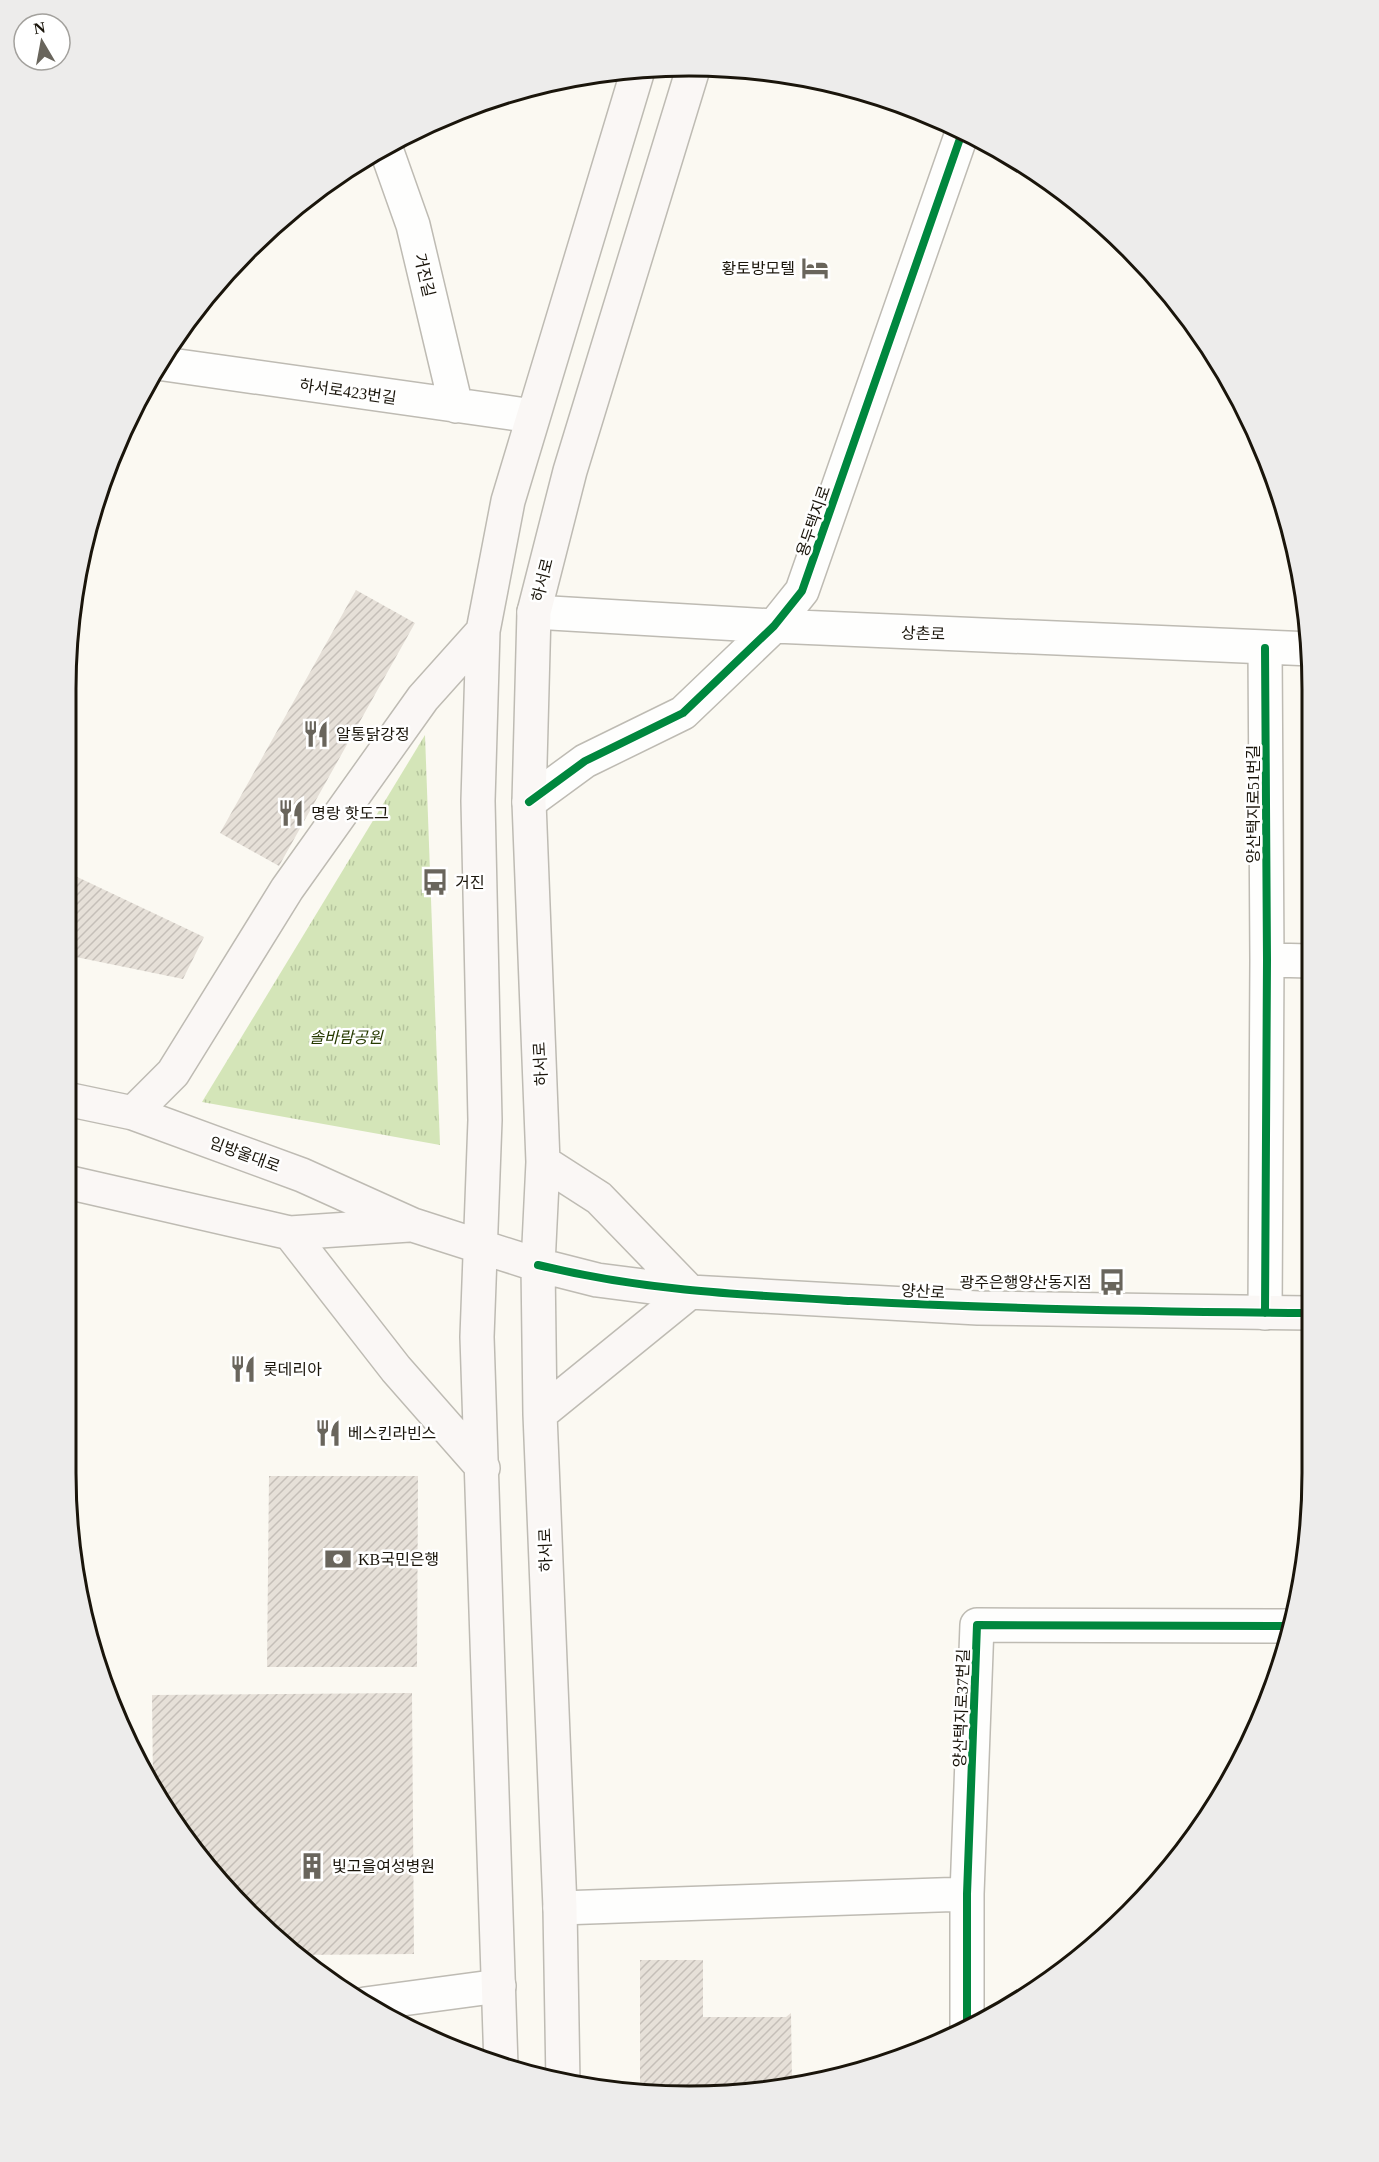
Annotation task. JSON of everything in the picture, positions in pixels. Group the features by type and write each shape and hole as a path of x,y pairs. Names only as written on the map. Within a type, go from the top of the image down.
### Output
{"main road":[{"name":"하서로","path":"563,2072 560,1908 540,1414 538,1265 543,1162 529,802 534,612 570,471 691,76"},
{"path":"501,2056 477,1337 485,1120 478,801 483,631 508,501 635,79"},
{"path":"133,1113 173,1073 287,889 423,698 483,631"},
{"name":"임방울대로","path":"76,1101 133,1113 302,1176 413,1225 538,1265"},
{"path":"540,1414 690,1292 600,1198 543,1162"},
{"name":"임방울대로","path":"76,1184 290,1233 413,1225"},
{"path":"290,1233 396,1369 483,1468"},
{"name":"양산로","path":"538,1265 597,1280 690,1292 978,1308 1302,1313"}],"street":[{"name":"용두택지로","path":"529,802 585,761 683,713 774,626 802,591 960,139"},
{"name":"거진길","path":"389,156 413,225 456,406"},
{"name":"하서로423번길","path":"170,365 533,416"},
{"name":"상촌로","path":"534,612 774,626 1301,649"},
{"name":"양산택지로51번길","path":"1265,648 1267,960 1265,1313"},
{"path":"1267,960 1302,961"},
{"name":"양산택지로37번길","path":"967,2019 967,1894 977,1625 1283,1626"},
{"path":"560,1908 967,1894"},
{"path":"381,2002 499,1986"}],"green space":[{"name":"솔바람공원","path":"425,735 440,1145 202,1102"}],"building":[{"path":"356,590 415,623 279,866 220,833"},
{"path":"76,876 204,937 183,979 76,957"},
{"path":"269,1476 418,1476 417,1667 267,1667"},
{"name":"빛고을여성병원","path":"412,1693 414,1954 311,1955 256,1906 203,1846 153,1768 152,1695"},
{"path":"640,1960 703,1960 703,2017 786,2017 791,2013 792,2077 690,2086 640,2083"}],"cycle path":[{"path":"529,802 585,761 683,713 774,626 802,591 960,139"},
{"path":"1265,648 1267,960 1265,1313"},
{"path":"538,1265 617,1281 772,1296 1023,1308 1302,1313"},
{"path":"967,2019 967,1894 977,1625 1283,1626"}],"place":[{"name":"황토방모텔","path":"815,268"},
{"name":"알통닭강정","path":"316,734"},
{"name":"명랑 핫도그","path":"291,813"},
{"name":"거진","path":"435,882"},
{"name":"광주은행양산동지점","path":"1112,1282"},
{"name":"롯데리아","path":"243,1369"},
{"name":"베스킨라빈스","path":"328,1433"},
{"name":"KB국민은행","path":"338,1559"},
{"name":"빛고을여성병원","path":"312,1866"}]}
